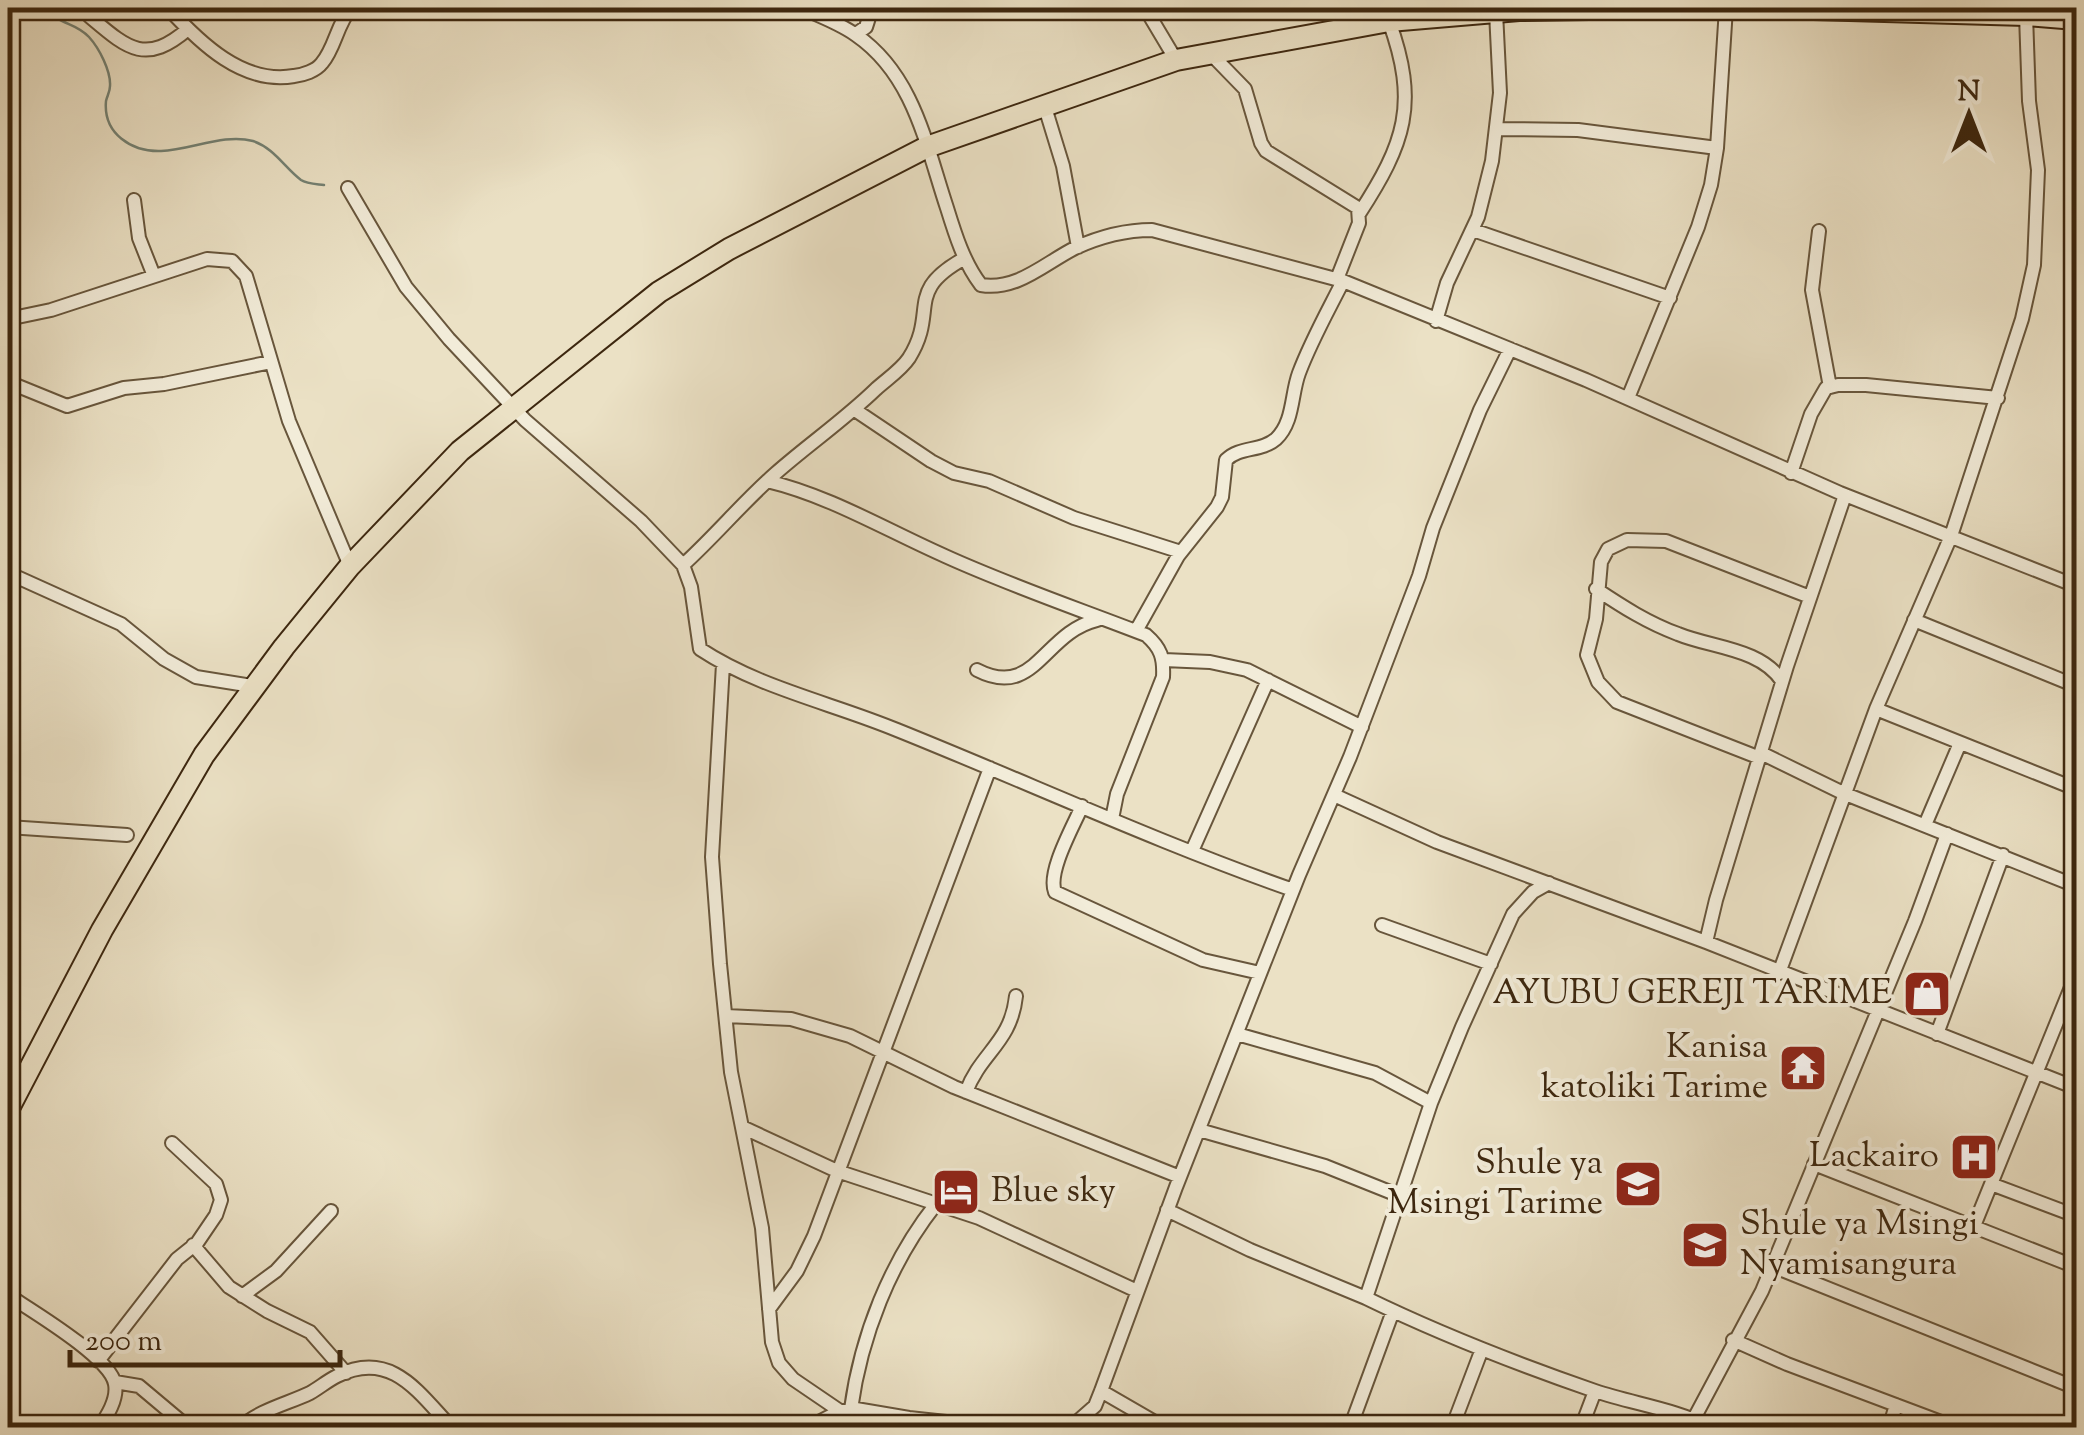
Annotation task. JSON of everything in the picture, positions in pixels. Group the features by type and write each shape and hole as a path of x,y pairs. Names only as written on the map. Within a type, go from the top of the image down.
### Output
{"highway":[{"path":"8,1110 102,930 204,755 284,647 350,566 460,452 659,292 729,249 927,147 1176,60 1389,21 1519,9 1655,8"},
{"path":"1774,8 2076,19"}],"street":[{"path":"168,8 211,49 250,74 264,78 299,76 324,62 351,8"},
{"path":"801,8 856,34 873,48 908,92 965,258 981,285 993,287 1023,278 1078,247 1131,230 1152,230 1340,280 1628,398 1845,495 2076,586"},
{"path":"856,34 866,26 872,8"},
{"path":"1144,8 1176,60"},
{"path":"1628,398 1698,227 1717,148 1726,8"},
{"path":"1436,321 1448,283 1473,230 1498,129 1496,12"},
{"path":"1779,973 1876,708 1951,536 2026,301 2036,235 2038,170 2029,101 2026,15"},
{"path":"89,16 120,42 142,51 162,48 188,29"},
{"path":"1136,631 1181,552 1222,497 1226,460 1238,452 1266,445 1283,430 1289,418 1299,373 1340,280 1359,214 1386,172 1402,132 1405,80 1389,21"},
{"path":"1210,53 1245,88 1266,151 1352,204 1359,214"},
{"path":"1044,104 1063,166 1078,247"},
{"path":"1498,129 1578,130 1717,148"},
{"path":"348,188 418,303 541,436 641,520 683,565 691,587 700,649 722,664 1293,890"},
{"path":"134,200 139,238 154,276"},
{"path":"1473,230 1670,298"},
{"path":"1818,231 1812,290 1830,387"},
{"path":"8,318 51,310 207,259 221,258 238,265 246,276 289,421 350,566"},
{"path":"683,565 767,481 855,410 907,361 924,330 924,294 930,284 965,258"},
{"path":"1070,1428 1094,1406 1101,1391 1260,973 1362,727 1419,576 1432,528 1480,410 1510,349"},
{"path":"8,382 66,406 124,388 272,362"},
{"path":"1791,472 1811,414 1830,387 1866,385 1998,398"},
{"path":"855,410 954,472 989,481 1074,518 1181,552"},
{"path":"767,481 818,496 957,562 1136,631 1159,646 1164,660 1159,694 1126,770 1112,819"},
{"path":"1706,942 1782,681 1845,495"},
{"path":"1810,596 1666,541 1628,540 1608,550 1600,562 1596,619 1587,655 1598,682 1617,702 1761,755 1844,793 2076,886"},
{"path":"8,574 122,624 164,659 196,677 258,687"},
{"path":"1596,588 1633,614 1678,634 1766,663 1782,681"},
{"path":"977,670 1006,680 1020,675 1076,626 1100,620"},
{"path":"1914,620 2076,686"},
{"path":"1164,660 1210,662 1247,670 1362,727"},
{"path":"722,664 712,856 731,1072 762,1228 772,1342 779,1364 793,1379 846,1410 1002,1428"},
{"path":"1192,851 1268,680"},
{"path":"1876,708 2076,789"},
{"path":"1926,825 1960,743"},
{"path":"769,1309 798,1271 930,934 990,768"},
{"path":"1334,795 1392,824 2076,1088"},
{"path":"1082,806 1054,873 1055,892 1203,960 1260,973"},
{"path":"8,827 127,835"},
{"path":"1691,1422 1772,1266 1915,921 1947,834"},
{"path":"1937,1034 2003,855"},
{"path":"1366,1298 1431,1103 1491,964 1513,914 1533,892 1548,883"},
{"path":"1382,924 1491,964"},
{"path":"1974,1226 2076,975"},
{"path":"966,1092 974,1072 1006,1035 1016,996"},
{"path":"726,1016 768,1016 850,1036 966,1092 1180,1178"},
{"path":"1237,1034 1375,1073 1431,1103"},
{"path":"742,1128 837,1171 979,1218 1137,1291"},
{"path":"1199,1130 1325,1166 1400,1196"},
{"path":"98,1361 216,1215 220,1195 208,1175 172,1144"},
{"path":"1814,1164 2076,1267"},
{"path":"1991,1184 2076,1216"},
{"path":"807,1428 846,1410 888,1281 913,1232 936,1204"},
{"path":"1167,1210 1482,1350 1712,1428"},
{"path":"242,1296 276,1271 331,1211"},
{"path":"194,1245 229,1287 310,1332 346,1373"},
{"path":"1772,1266 2076,1388"},
{"path":"8,1295 108,1369 116,1382 112,1404 99,1428"},
{"path":"1350,1428 1393,1311"},
{"path":"1734,1340 1957,1428"},
{"path":"1452,1428 1482,1350"},
{"path":"240,1428 249,1419 346,1373 379,1366 394,1372 452,1428"},
{"path":"116,1382 139,1386 189,1428"},
{"path":"1101,1391 1165,1428"},
{"path":"1581,1428 1595,1391"},
{"path":"1889,1428 1896,1406"}],"waterway":[{"path":"45,8 84,32 97,47 110,80 106,113 121,139 140,148 161,151 219,140 253,141 273,153 301,180 324,185"}],"place":[{"name":"AYUBU GEREJI TARIME","path":"1927,994"},
{"name":"Kanisa katoliki Tarime","path":"1803,1068"},
{"name":"Lackairo","path":"1974,1157"},
{"name":"Shule ya Msingi Tarime","path":"1638,1184"},
{"name":"Blue sky","path":"956,1192"},
{"name":"Shule ya Msingi Nyamisangura","path":"1705,1245"}]}
